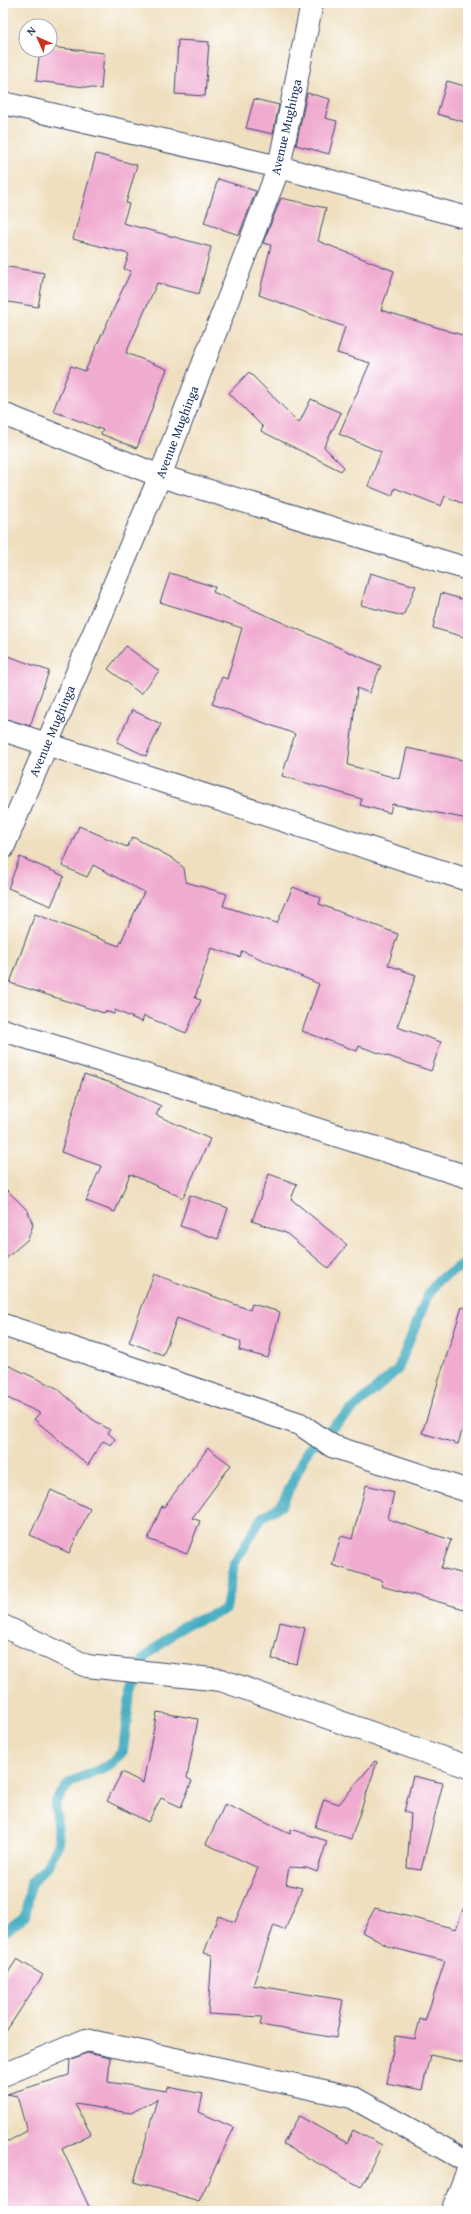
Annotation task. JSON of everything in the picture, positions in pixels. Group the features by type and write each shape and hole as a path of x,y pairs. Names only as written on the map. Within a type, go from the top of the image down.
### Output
{"street":[{"name":"Avenue Mughinga","path":"3,848 160,476 279,167 312,3"},
{"path":"3,103 279,167 468,218"},
{"path":"3,414 160,476 468,569"},
{"path":"3,730 468,880"},
{"path":"3,1030 468,1177"},
{"path":"3,1325 300,1424 332,1446 468,1491"},
{"path":"3,1626 87,1666 147,1671 220,1680 468,1767"},
{"path":"3,2075 86,2040 352,2097 468,2162"},
{"path":"452,2211 468,2170"}],"building":[{"path":"178,40 209,42 205,96 175,94"},
{"path":"58,48 104,53 101,89 36,81 39,58 58,58"},
{"path":"447,81 468,87 468,123 437,114"},
{"path":"307,93 330,99 325,118 337,121 329,154 296,145"},
{"path":"254,99 279,105 273,134 246,128"},
{"path":"96,154 137,165 126,203 129,204 123,223 211,247 199,294 157,283 126,353 167,369 137,448 101,434 103,430 53,411 71,366 85,371 131,271 124,269 129,254 73,239"},
{"path":"218,179 256,191 239,235 204,223"},
{"path":"281,198 326,208 318,241 394,271 381,310 468,337 468,506 445,496 441,506 395,488 392,496 368,486 381,452 339,434 370,363 337,353 345,327 259,295 271,245 263,243"},
{"path":"3,266 44,273 38,307 3,301"},
{"path":"249,372 299,423 311,399 341,413 324,447 344,467 341,471 261,431 263,427 229,393"},
{"path":"170,573 215,587 213,592 381,666 369,693 357,688 348,765 400,779 407,748 468,761 468,819 392,804 390,813 360,805 362,799 282,776 295,734 212,704 222,677 227,679 242,628 160,602"},
{"path":"370,573 416,586 403,616 361,605"},
{"path":"441,593 468,601 468,638 433,628"},
{"path":"126,646 159,671 141,694 108,669"},
{"path":"3,654 49,671 30,726 3,718"},
{"path":"132,710 161,724 146,756 117,742"},
{"path":"79,826 127,847 133,837 172,858 184,868 186,882 227,894 223,906 277,923 293,887 321,898 319,904 398,934 388,965 416,975 397,1027 441,1042 431,1071 359,1046 357,1051 302,1031 319,984 242,951 240,957 211,948 195,998 201,1000 186,1033 144,1016 142,1022 115,1010 114,1014 105,1011 104,1013 10,983 35,914 119,946 144,892 93,865 87,877 62,866"},
{"path":"20,857 64,876 51,906 8,888"},
{"path":"84,1074 114,1084 161,1106 156,1115 210,1139 183,1198 130,1174 115,1212 86,1201 101,1166 61,1152"},
{"path":"269,1174 297,1184 291,1199 347,1245 328,1268 286,1233 252,1221"},
{"path":"3,1186 28,1211 33,1225 28,1239 3,1261"},
{"path":"190,1195 228,1208 218,1239 180,1226"},
{"path":"154,1274 250,1310 252,1304 280,1312 268,1358 239,1350 241,1342 177,1318 163,1355 129,1342"},
{"path":"462,1307 468,1308 468,1411 458,1444 422,1433"},
{"path":"3,1363 57,1388 92,1419 110,1430 108,1433 115,1439 111,1445 103,1441 88,1465 34,1419 40,1413 3,1396"},
{"path":"208,1448 231,1465 192,1518 200,1521 187,1554 148,1539 162,1506 164,1507"},
{"path":"366,1485 394,1492 388,1519 451,1540 441,1568 468,1575 468,1610 381,1586 383,1581 332,1565 341,1536 352,1539"},
{"path":"51,1490 90,1509 69,1553 30,1535"},
{"path":"280,1622 305,1628 297,1664 272,1659"},
{"path":"157,1712 198,1719 187,1778 192,1781 181,1807 161,1798 148,1822 107,1801 122,1772 143,1783"},
{"path":"375,1761 377,1762 351,1839 315,1827 324,1799 339,1804"},
{"path":"413,1776 443,1783 421,1870 407,1868 411,1814 404,1812"},
{"path":"225,1804 290,1834 291,1829 327,1841 317,1872 307,1868 289,1867 286,1884 302,1888 285,1930 274,1925 253,1985 343,2000 336,2038 260,2025 262,2017 208,2014 212,1955 204,1953 218,1916 235,1922 258,1868 206,1844"},
{"path":"375,1908 456,1929 463,1909 468,1909 468,2063 430,2055 422,2090 386,2083 396,2036 415,2039 420,2019 425,2021 445,1961 389,1947 362,1932"},
{"path":"17,1959 43,1975 3,2036 3,1980"},
{"path":"87,2053 110,2058 108,2082 167,2091 168,2087 203,2094 199,2112 234,2128 199,2201 134,2182 157,2099 131,2113 75,2104 91,2134 62,2149 91,2211 3,2211 3,2144 27,2131 17,2096 7,2094 69,2075 70,2060"},
{"path":"299,2116 347,2143 353,2130 382,2145 361,2187 283,2144"}],"waterway":[{"path":"3,1932 25,1916 31,1883 48,1865 59,1843 55,1802 70,1782 110,1765 123,1751 129,1702 144,1658 181,1627 226,1609 234,1564 262,1517 281,1506 309,1448 398,1369 427,1297 438,1280 468,1262"}]}
